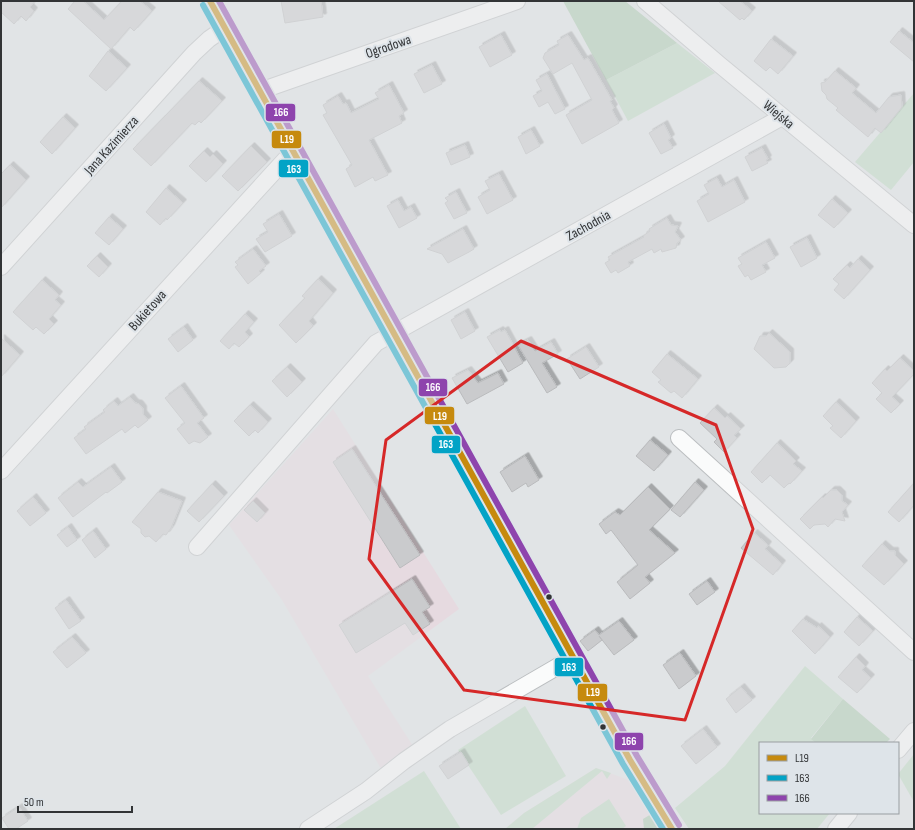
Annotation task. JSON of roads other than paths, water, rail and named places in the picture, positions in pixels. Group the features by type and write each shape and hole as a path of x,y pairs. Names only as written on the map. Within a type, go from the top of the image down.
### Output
{"street":[{"path":"210,1 630,760 672,829"},
{"name":"Ogrodowa","path":"260,91 517,1"},
{"name":"Wiejska","path":"645,1 782,117 914,225"},
{"name":"Jana Kazimierza","path":"1,267 194,52 225,28"},
{"name":"Zachodnia","path":"197,547 376,343 393,332 782,117"},
{"name":"Bukietowa","path":"1,471 293,151"},
{"path":"679,438 914,652"},
{"path":"308,829 366,791 450,729 574,657"},
{"path":"899,749 914,731"},
{"path":"836,829 848,814"}]}
